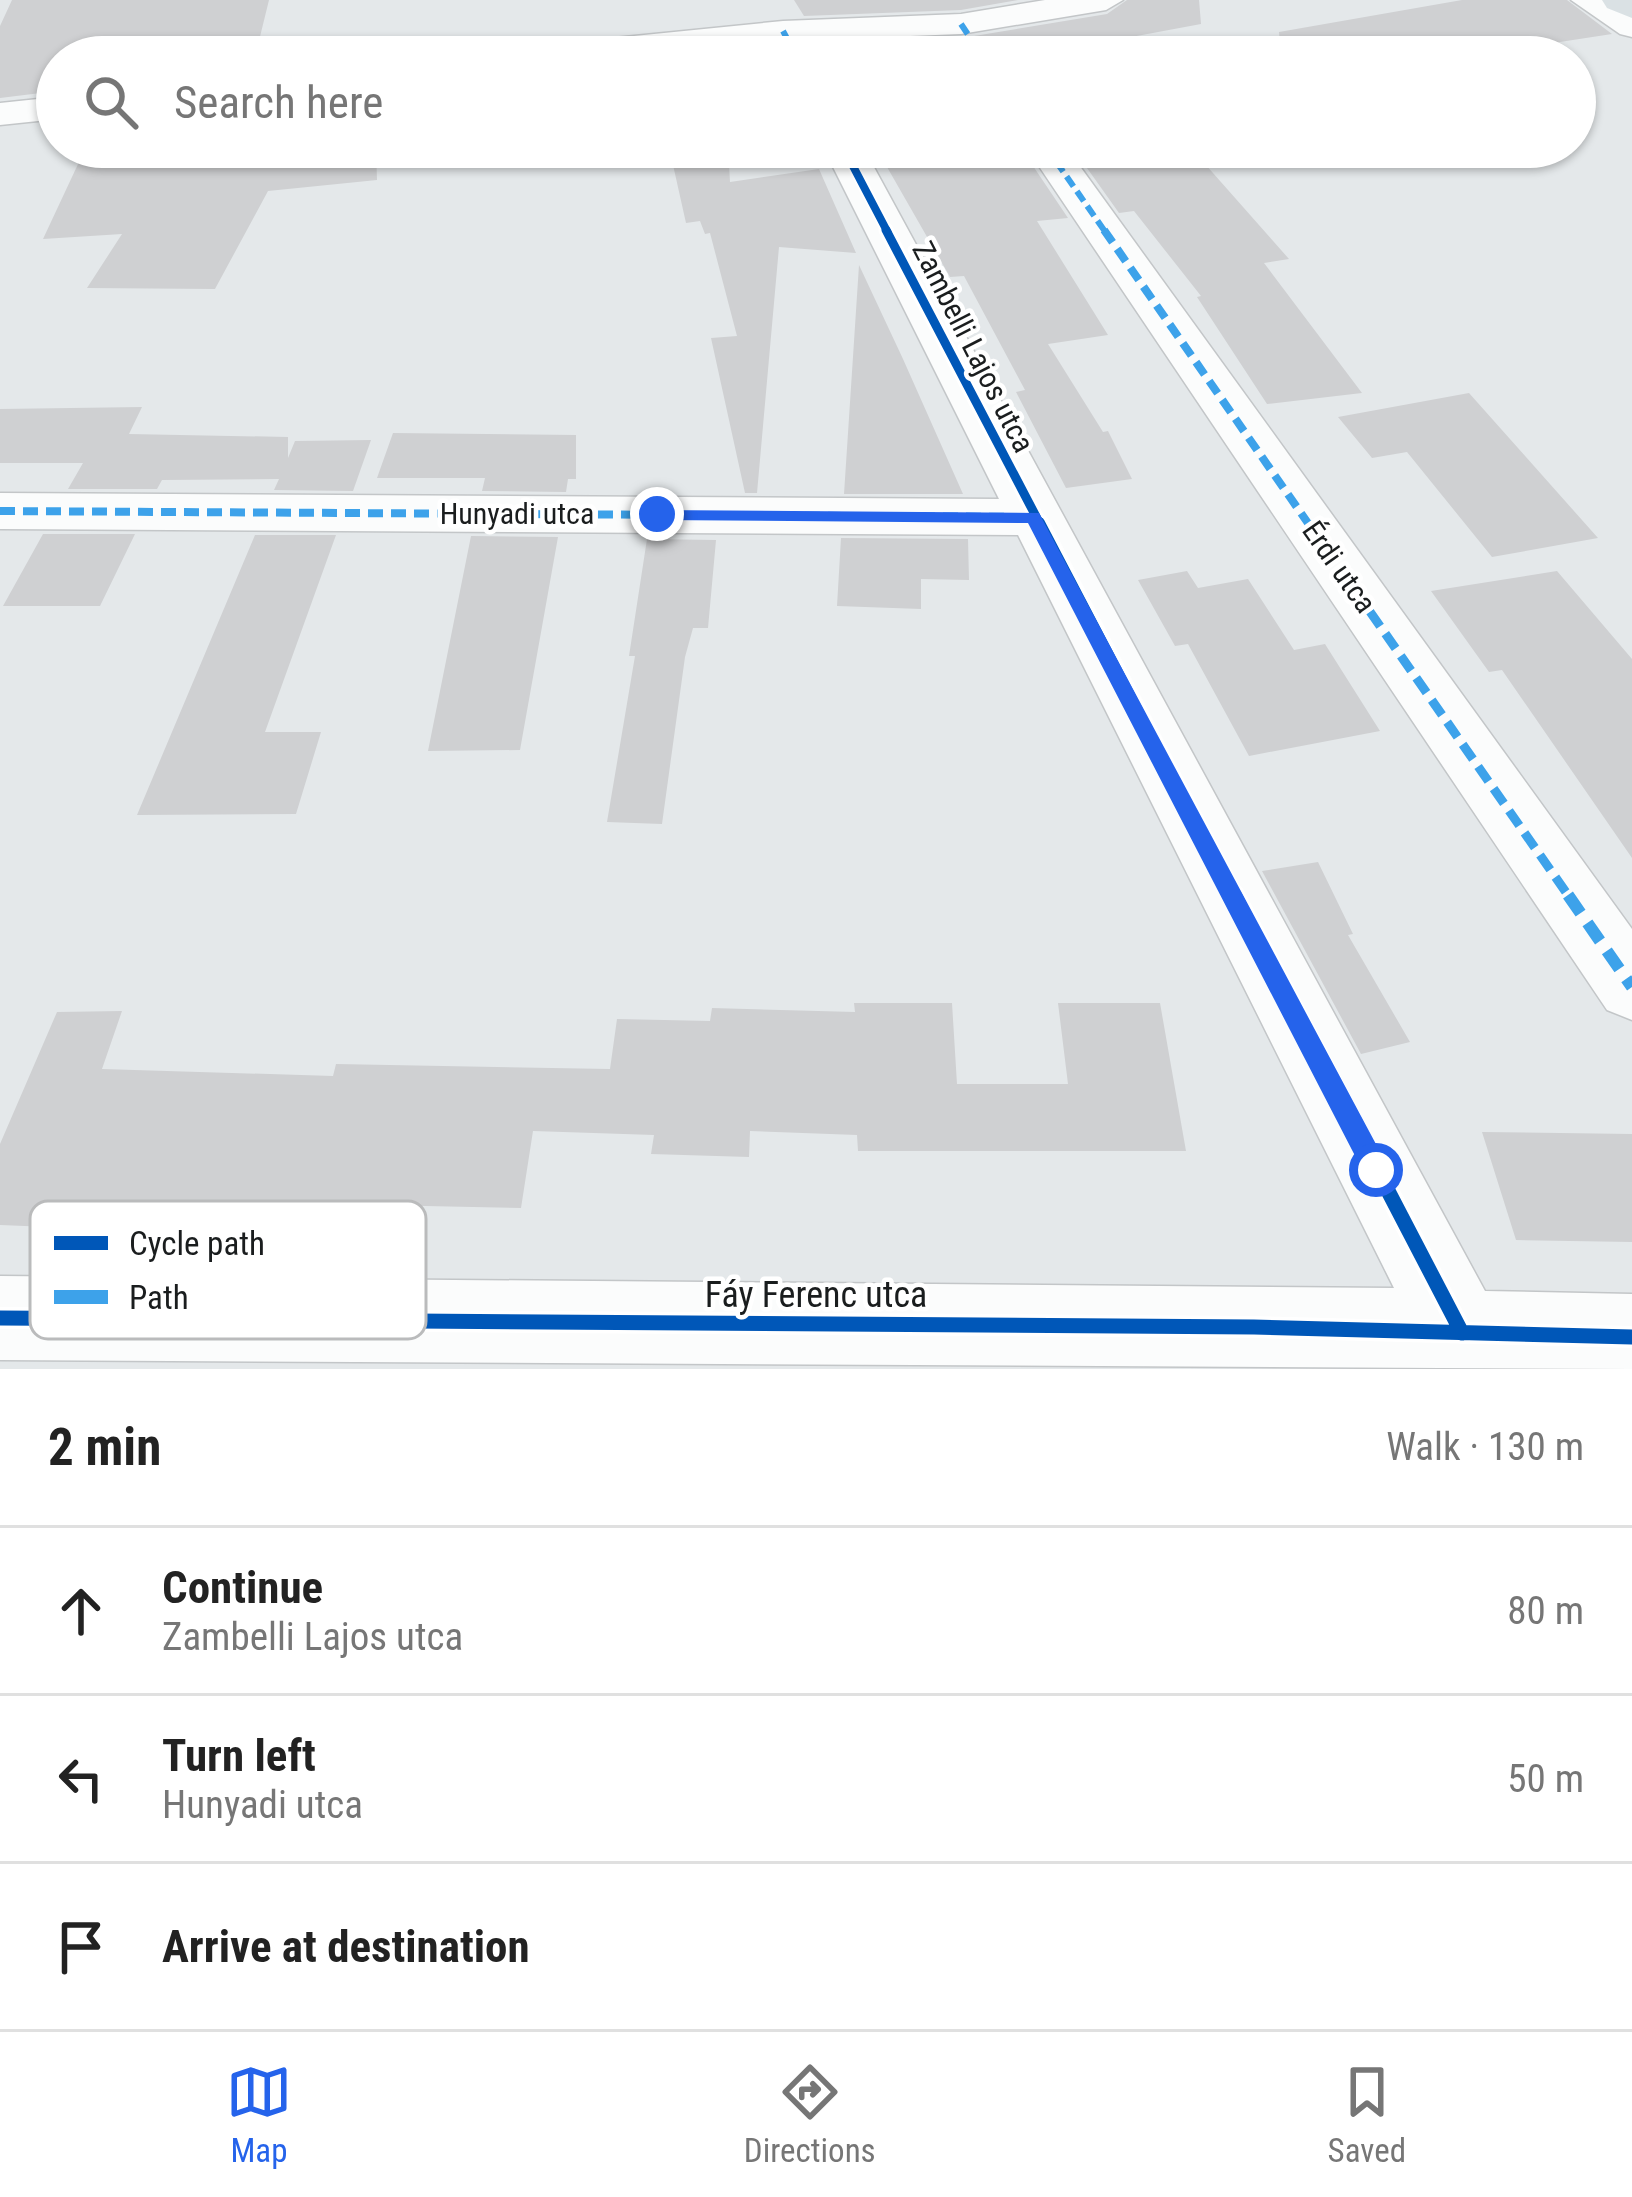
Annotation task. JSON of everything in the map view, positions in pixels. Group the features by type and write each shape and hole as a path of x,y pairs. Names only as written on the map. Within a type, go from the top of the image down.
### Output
{"main road":[{"path":"1620,0 1632,7"}],"street":[{"path":"762,0 785,36"},
{"path":"858,36 1106,0"},
{"path":"1588,0 1632,27"},
{"path":"961,24 969,36"},
{"path":"0,114 36,110"},
{"name":"Zambelli Lajos utca","path":"854,168 1462,1333"},
{"name":"Érdi utca","path":"1061,168 1632,987"},
{"name":"Hunyadi utca","path":"0,511 1033,517"},
{"name":"Fáy Ferenc utca","path":"0,1318 30,1318"},
{"name":"Fáy Ferenc utca","path":"426,1322 1632,1337"}],"building":[{"path":"12,0 269,0 260,36 36,36 36,94 0,98 0,26"},
{"path":"794,0 1018,0 961,10 804,16"},
{"path":"1127,0 1199,0 1201,24 1137,36 974,36 1107,14"},
{"path":"1462,0 1567,0 1612,34 1279,36 1279,32"},
{"path":"76,168 377,168 377,180 268,191 215,289 87,288 122,234 43,239"},
{"path":"674,168 729,168 730,182 819,169 856,253 779,247 757,493 745,493 711,338 737,336 710,233 705,234 700,221 686,223"},
{"path":"888,168 1034,168 1068,218 1037,221 1108,335 1048,344 1103,432 1108,431 1132,479 1066,488 1016,392 1025,390 964,276 950,277"},
{"path":"1087,168 1209,168 1289,259 1264,263 1362,393 1267,404 1197,297 1201,296 1134,211 1119,213"},
{"path":"859,265 903,359 963,494 844,494"},
{"path":"1469,393 1598,538 1492,557 1407,452 1372,458 1338,417"},
{"path":"142,407 129,434 288,437 288,458 295,441 371,440 353,491 274,490 279,479 162,480 157,489 68,489 83,463 0,463 0,409"},
{"path":"393,433 576,435 576,479 568,479 566,492 482,491 485,478 377,478"},
{"path":"43,534 135,534 100,606 3,606"},
{"path":"255,535 336,535 265,732 321,732 296,814 137,815"},
{"path":"471,536 558,537 520,750 428,751"},
{"path":"841,538 968,539 969,580 921,579 921,609 837,606"},
{"path":"647,539 716,540 708,628 693,628 685,657 662,824 607,822 635,656 629,656"},
{"path":"1187,571 1198,588 1248,579 1294,650 1325,644 1380,731 1249,756 1188,644 1175,646 1138,580"},
{"path":"1557,571 1632,659 1632,858 1502,670 1489,672 1431,591"},
{"path":"1318,862 1353,934 1348,935 1410,1042 1361,1054 1262,871"},
{"path":"854,1003 952,1003 957,1084 1068,1084 1058,1003 1160,1003 1186,1151 858,1151 857,1135 750,1131 749,1157 651,1154 654,1135 533,1131 521,1208 426,1206 426,1201 30,1201 30,1226 0,1225 0,1144 57,1012 122,1011 102,1069 333,1076 336,1064 610,1069 617,1019 710,1021 712,1008 855,1012"},
{"path":"1482,1132 1632,1134 1632,1242 1516,1240"}],"marked path":[{"path":"961,24 969,36"},
{"path":"783,31 786,36"},
{"path":"1061,168 1632,987"},
{"path":"0,511 1033,517"}],"cycle path":[{"path":"854,168 1462,1333"},
{"path":"0,1318 30,1318"},
{"path":"426,1321 1254,1327 1632,1337"}],"route":[{"path":"657,514 1033,517 1376,1170"}]}
